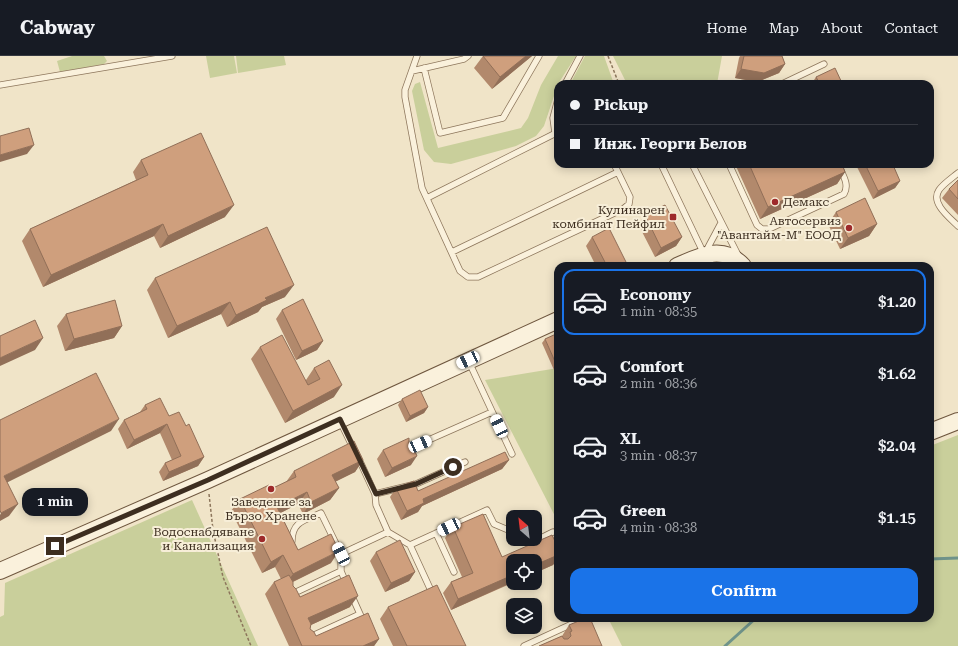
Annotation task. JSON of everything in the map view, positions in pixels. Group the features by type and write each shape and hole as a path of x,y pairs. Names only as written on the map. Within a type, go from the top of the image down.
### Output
{"street":[{"path":"686,262 704,254 724,254 738,262"},
{"path":"0,571 208,480 554,322"},
{"path":"934,430 958,421"}],"lane":[{"path":"143,56 155,59"},
{"path":"0,85 172,56"},
{"path":"417,56 405,90 405,97 422,188 460,271 468,277 478,277 623,209 629,204 630,197 616,168"},
{"path":"412,71 464,59 468,56"},
{"path":"424,68 440,133 504,118 539,56"},
{"path":"567,80 580,56"},
{"path":"790,80 824,64"},
{"path":"427,198 554,134"},
{"path":"663,168 704,254"},
{"path":"694,168 741,262"},
{"path":"731,168 757,225 762,229 768,229 844,194 846,183 840,168"},
{"path":"452,252 618,172"},
{"path":"958,173 938,190 936,199 940,207 958,226"},
{"path":"704,254 721,223"},
{"path":"468,360 512,454"},
{"path":"406,450 492,412"},
{"path":"340,419 376,494 376,505 388,532 410,545 437,603"},
{"path":"376,494 416,484 465,462"},
{"path":"410,545 487,510 494,524 506,529"},
{"path":"292,541 292,532 298,523 321,513 341,554 341,571 366,627"},
{"path":"341,554 388,532"},
{"path":"542,538 553,532"},
{"path":"436,533 454,572"},
{"path":"288,596 341,571"},
{"path":"306,639 360,614"},
{"path":"524,646 576,622"},
{"path":"553,633 556,639"}],"path":[{"path":"608,56 618,80"},
{"path":"208,480 213,530 223,577 251,646"}],"green space":[{"path":"72,56 104,56 107,61 104,64 60,72 57,61"},
{"path":"206,56 234,56 237,73 210,78"},
{"path":"236,56 284,56 286,65 238,73"},
{"path":"558,56 576,56 561,80 554,80 554,96 544,126 536,136 516,146 451,164 434,162 424,150 412,91 415,84 420,82 438,148 521,128 528,118 541,85"},
{"path":"585,56 604,56 613,80 572,80"},
{"path":"613,56 722,56 718,80 625,80"},
{"path":"554,369 554,514 485,380"},
{"path":"958,435 958,646 622,646 610,622 934,622 934,444"},
{"path":"192,500 258,646 0,646 0,617 4,615 5,583"}],"building":[{"path":"483,56 526,56 500,77"},
{"path":"744,56 782,56 785,64 764,73 741,69"},
{"path":"835,68 841,80 818,80 816,77"},
{"path":"29,128 34,145 0,155 0,136"},
{"path":"201,133 234,205 168,236 163,224 51,275 30,229 148,175 141,160"},
{"path":"751,168 844,168 845,172 768,207"},
{"path":"867,168 894,168 900,181 878,191"},
{"path":"958,180 958,199 949,189"},
{"path":"865,198 877,224 848,238 836,212"},
{"path":"665,205 682,237 661,248 645,215"},
{"path":"267,227 294,285 265,298 267,300 236,315 230,302 177,326 155,278"},
{"path":"609,228 626,262 605,262 592,237"},
{"path":"303,299 323,341 302,351 282,310"},
{"path":"115,300 122,326 74,339 66,314"},
{"path":"35,320 43,338 0,358 0,336"},
{"path":"282,335 308,385 320,379 314,368 329,360 342,385 293,411 260,347"},
{"path":"554,335 554,359 545,339"},
{"path":"96,373 119,419 4,476 18,504 1,513 0,420"},
{"path":"420,390 428,407 410,416 402,399"},
{"path":"160,398 169,416 179,412 186,426 189,424 204,457 169,472 165,463 181,456 167,424 134,440 124,420 147,409 145,405"},
{"path":"409,438 409,443 412,445 417,456 392,468 383,450"},
{"path":"354,441 363,460 332,475 339,488 311,502 307,492 277,507 298,550 331,534 339,551 293,574 283,555 271,562 240,499 269,485 271,489 296,477 294,471"},
{"path":"505,452 509,460 423,499 424,503 407,511 396,488 414,481 418,491"},
{"path":"483,514 502,557 506,555 506,578 458,599 451,582 473,573 453,527"},
{"path":"552,535 554,539 554,557 542,562 542,554 509,554 527,546 542,546 542,539"},
{"path":"400,540 415,572 391,583 376,552"},
{"path":"289,575 293,582 293,586 300,597 349,575 358,596 308,618 311,624 310,629 316,636 368,613 379,639 363,646 302,646 274,582"},
{"path":"437,585 466,646 407,646 388,607"},
{"path":"576,622 592,622 602,646 539,646 562,636 564,639 568,639 571,636 570,632 572,631 569,625"}],"waterway":[{"path":"934,559 958,558"},
{"path":"725,646 752,622"}],"place":[{"name":"Демакс","path":"775,202"},
{"name":"Кулинарен комбинат Пейфил","path":"673,217"},
{"name":"Автосервиз \"Авантайм-М\" ЕООД","path":"849,228"},
{"name":"Заведение за Бързо Хранене","path":"271,489"},
{"name":"Водоснабдяване и Канализация","path":"262,539"}],"route":[{"path":"55,546 208,480 340,419 376,494 416,484 453,467"}]}
